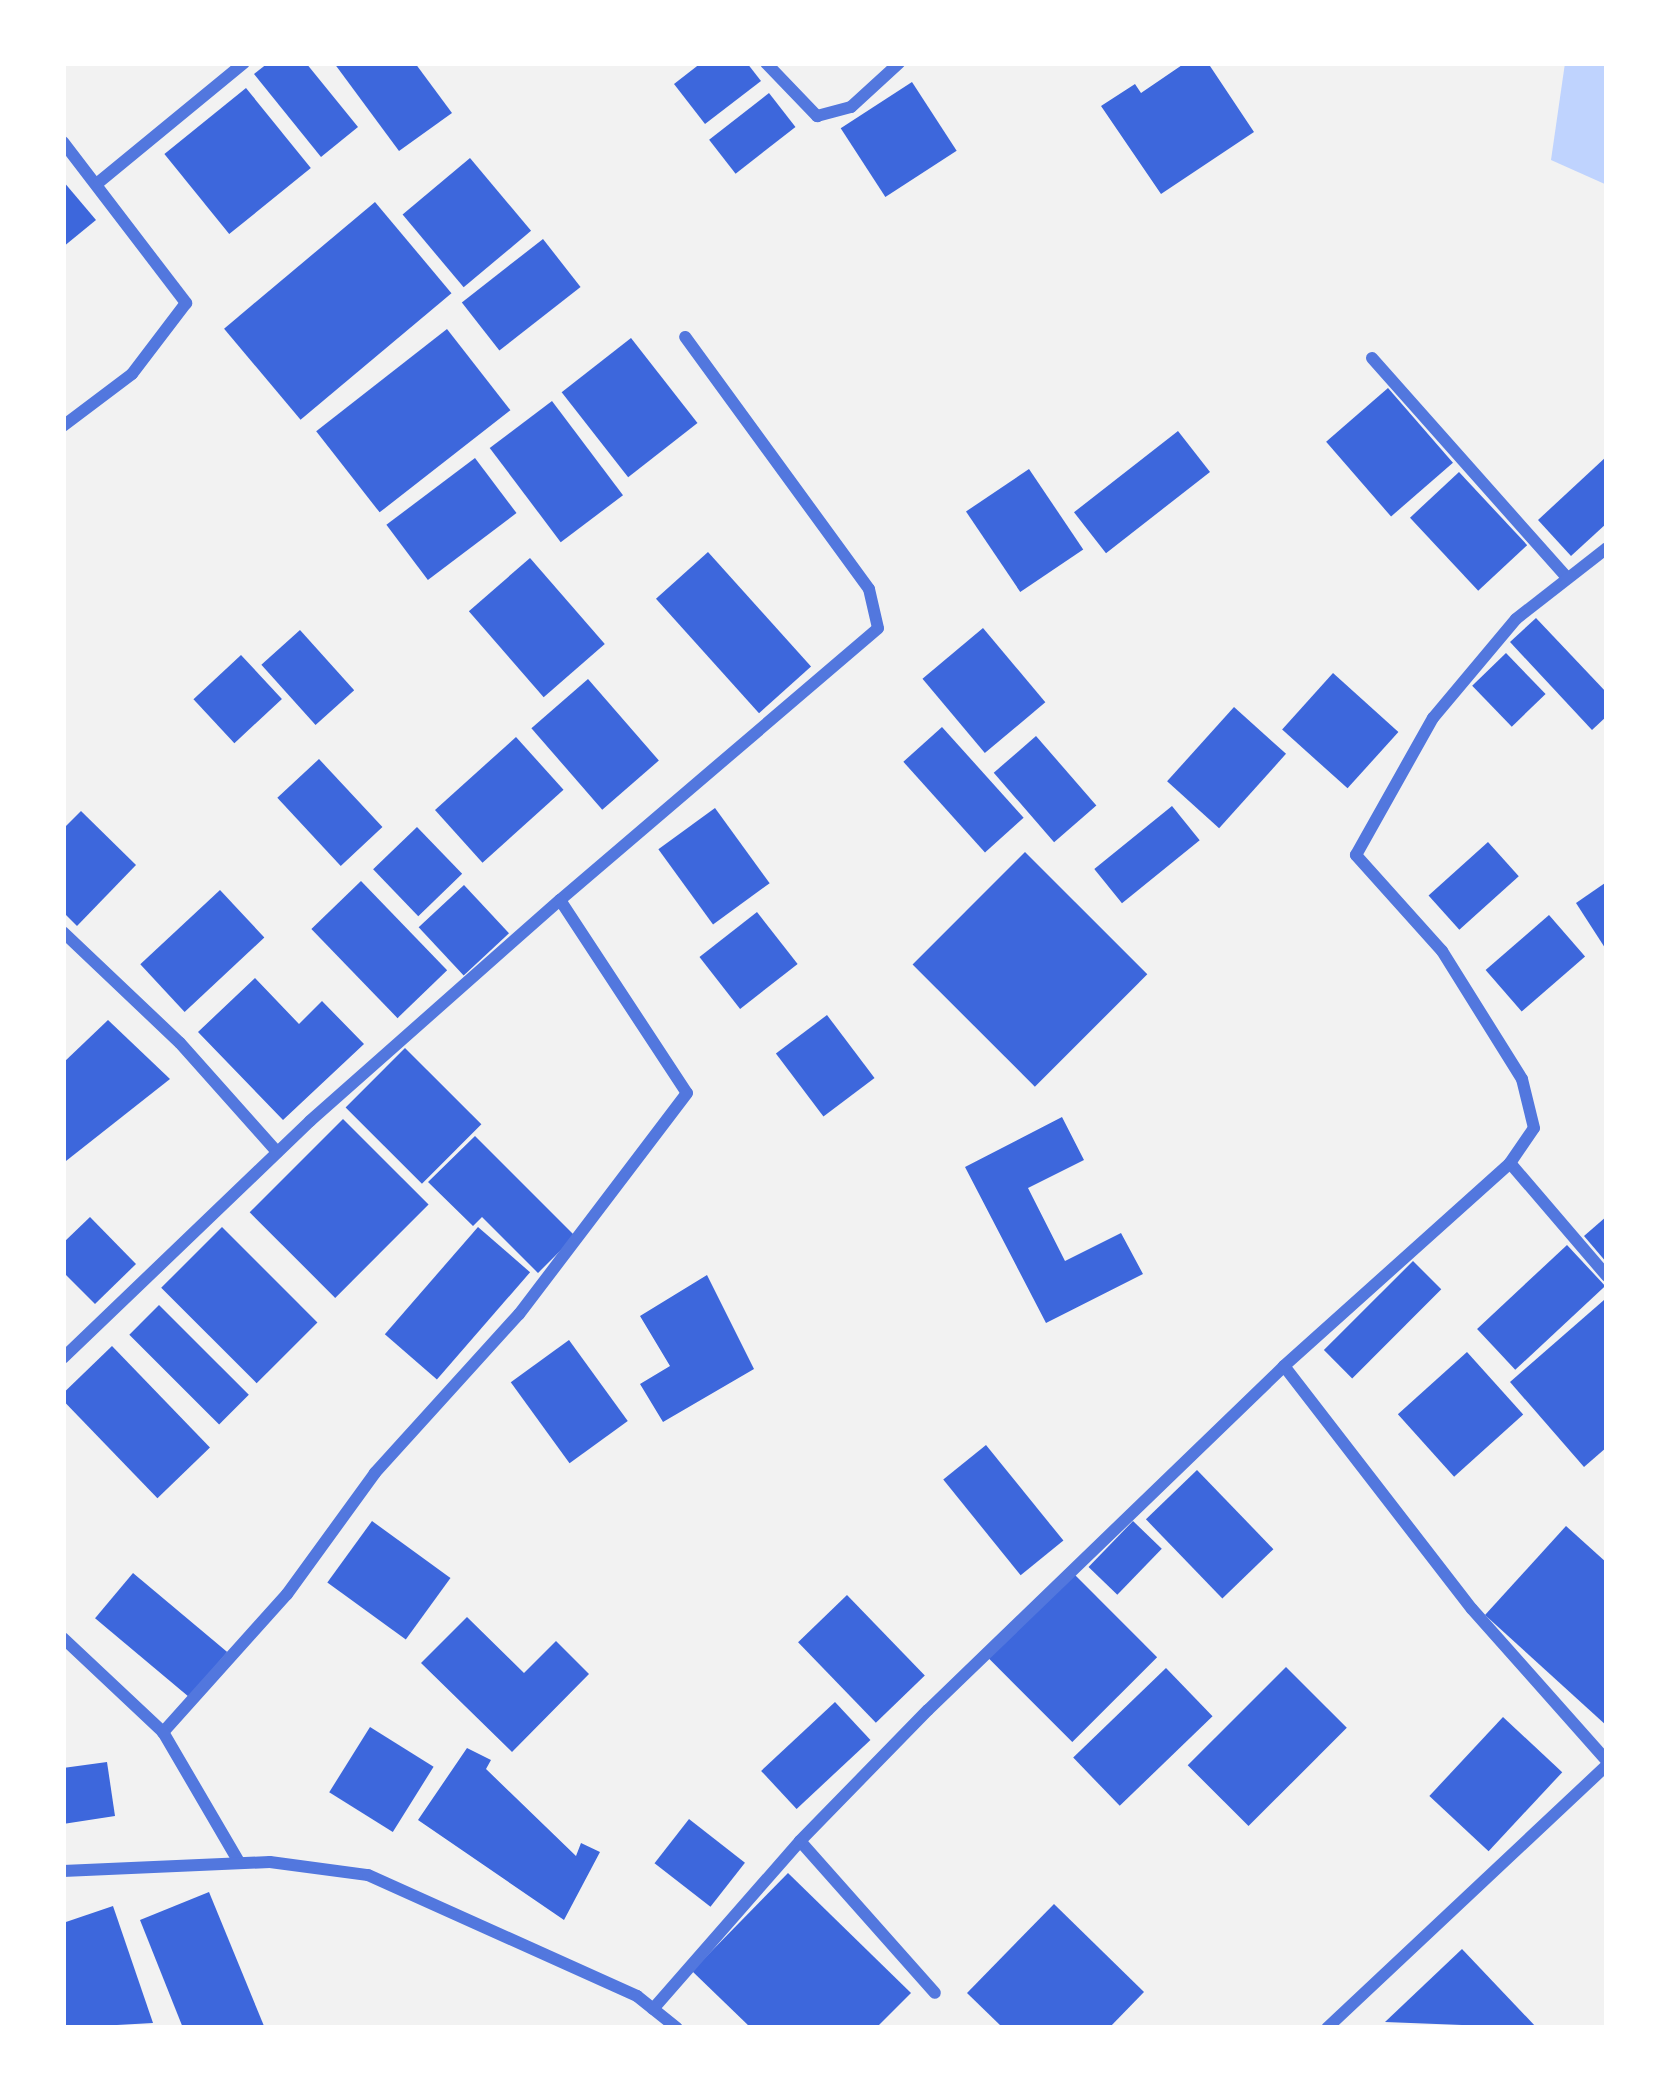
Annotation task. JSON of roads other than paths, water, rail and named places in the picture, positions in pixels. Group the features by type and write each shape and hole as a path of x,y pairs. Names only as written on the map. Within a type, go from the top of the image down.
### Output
{"street":[{"path":"99,182 244,63"},
{"path":"766,63 817,116 851,106 899,63"},
{"path":"63,142 99,182 186,303 132,374 63,426"},
{"path":"63,1358 277,1153 560,900 878,628 869,589 685,337"},
{"path":"1372,358 1567,578"},
{"path":"653,2009 800,1840 1284,1366 1510,1163 1534,1128 1522,1079 1442,951 1356,855 1433,718 1516,619 1607,548"},
{"path":"163,1732 519,1314 687,1093 560,900"},
{"path":"63,932 180,1043 277,1153"},
{"path":"1510,1163 1607,1276"},
{"path":"1284,1366 1472,1609 1607,1763 1327,2028"},
{"path":"63,1638 163,1732 239,1862"},
{"path":"800,1840 935,1993"},
{"path":"63,1871 239,1862 368,1874 653,2009 677,2028"}],"water":[{"path":"1565,63 1607,63 1607,185 1551,160"}]}
